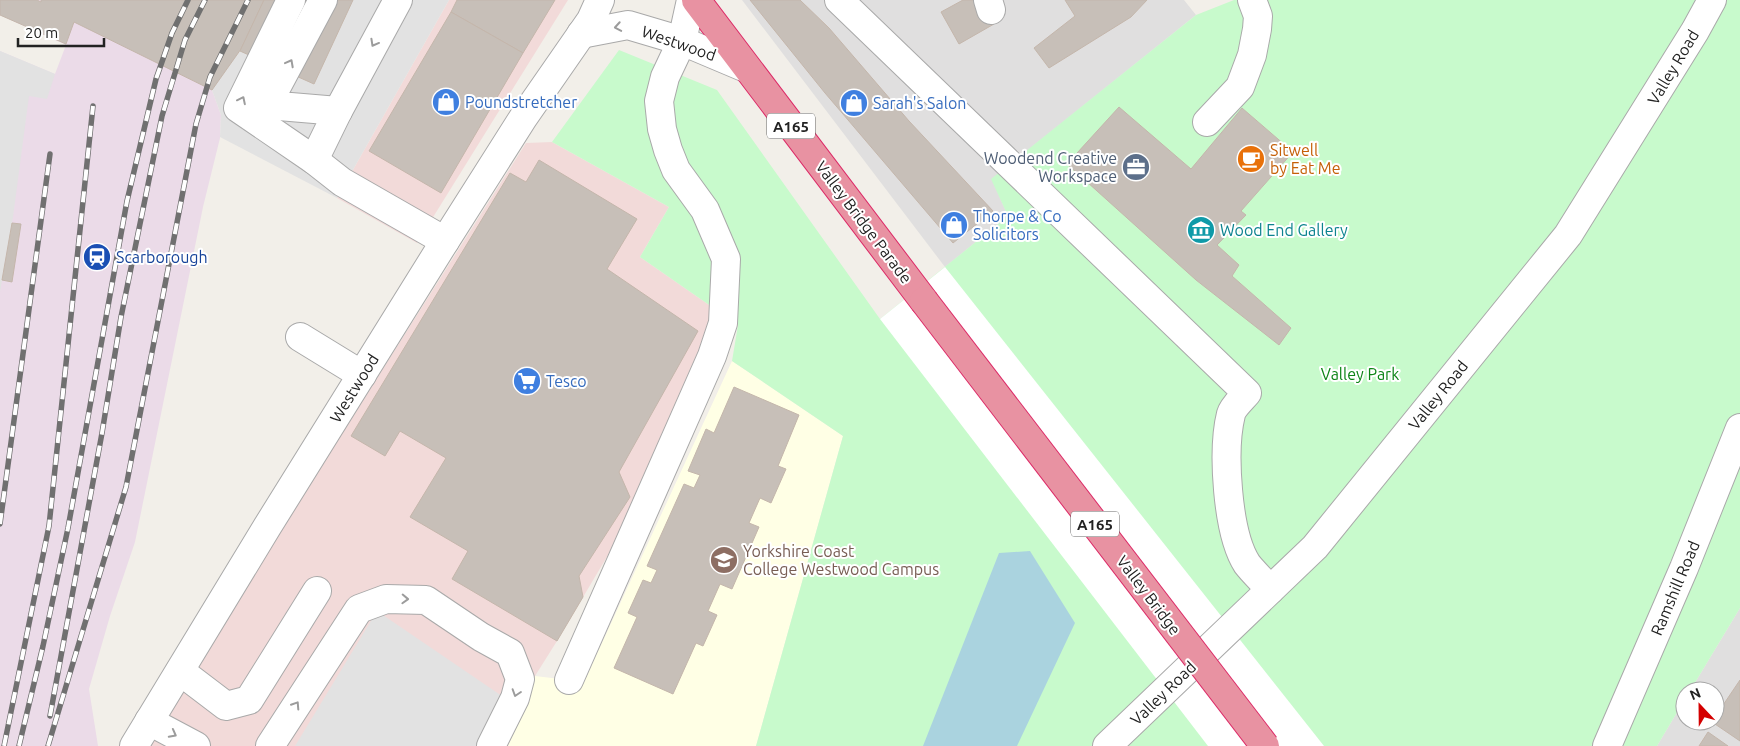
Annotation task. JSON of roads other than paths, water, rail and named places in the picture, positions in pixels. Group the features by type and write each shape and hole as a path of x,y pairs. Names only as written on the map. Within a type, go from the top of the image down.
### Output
{"highway":[{"name":"Valley Bridge Parade","path":"696,0 924,301"},
{"name":"Valley Bridge","path":"924,301 1265,746"}],"street":[{"path":"291,0 238,108 263,114 338,111"},
{"path":"263,114 324,0"},
{"path":"314,160 338,111 398,0"},
{"name":"Westwood","path":"134,746 267,527 523,118 591,20 600,0"},
{"path":"569,680 712,356 723,323 726,259 705,210 692,189 676,170 662,129 659,101 665,77 682,41 691,0"},
{"path":"839,0 1246,393 1232,413 1227,446 1227,484 1236,538 1247,564 1270,590"},
{"path":"1207,122 1240,87 1252,55 1258,29 1258,16 1252,0"},
{"name":"Valley Road","path":"1108,746 1315,547 1568,235 1690,39 1712,0"},
{"name":"Westwood","path":"581,34 628,25 682,41 746,68"},
{"path":"263,114 314,160 342,182 446,241"},
{"path":"300,337 362,375"},
{"name":"Ramshill Road","path":"1607,746 1684,568 1740,428"},
{"path":"180,671 226,706 249,700 318,591"},
{"path":"270,746 360,609 386,599 426,600 481,637 510,653 520,680 515,698 491,746"},
{"path":"149,721 196,746"}],"water":[{"path":"1030,551 1075,623 1017,746 923,746 999,553"}],"railway":[{"path":"19,746 68,528 127,201 156,79 172,33 188,0"},
{"path":"50,716 102,433 121,317 162,116 185,40 205,0"},
{"path":"48,746 126,487 196,124 210,77 248,0"},
{"path":"4,746 49,526 93,106"},
{"path":"0,524 50,154"}],"place":[{"name":"Poundstretcher","path":"446,102"},
{"name":"Sarah's Salon","path":"854,103"},
{"name":"Sitwell by Eat Me","path":"1251,159"},
{"name":"Woodend Creative Workspace","path":"1136,167"},
{"name":"Thorpe & Co Solicitors","path":"954,225"},
{"name":"Wood End Gallery","path":"1201,230"},
{"name":"Scarborough","path":"97,257"},
{"name":"Tesco","path":"527,381"},
{"name":"Yorkshire Coast College Westwood Campus","path":"724,560"}],"park label":[{"name":"Valley Park","path":"1360,374"}]}
